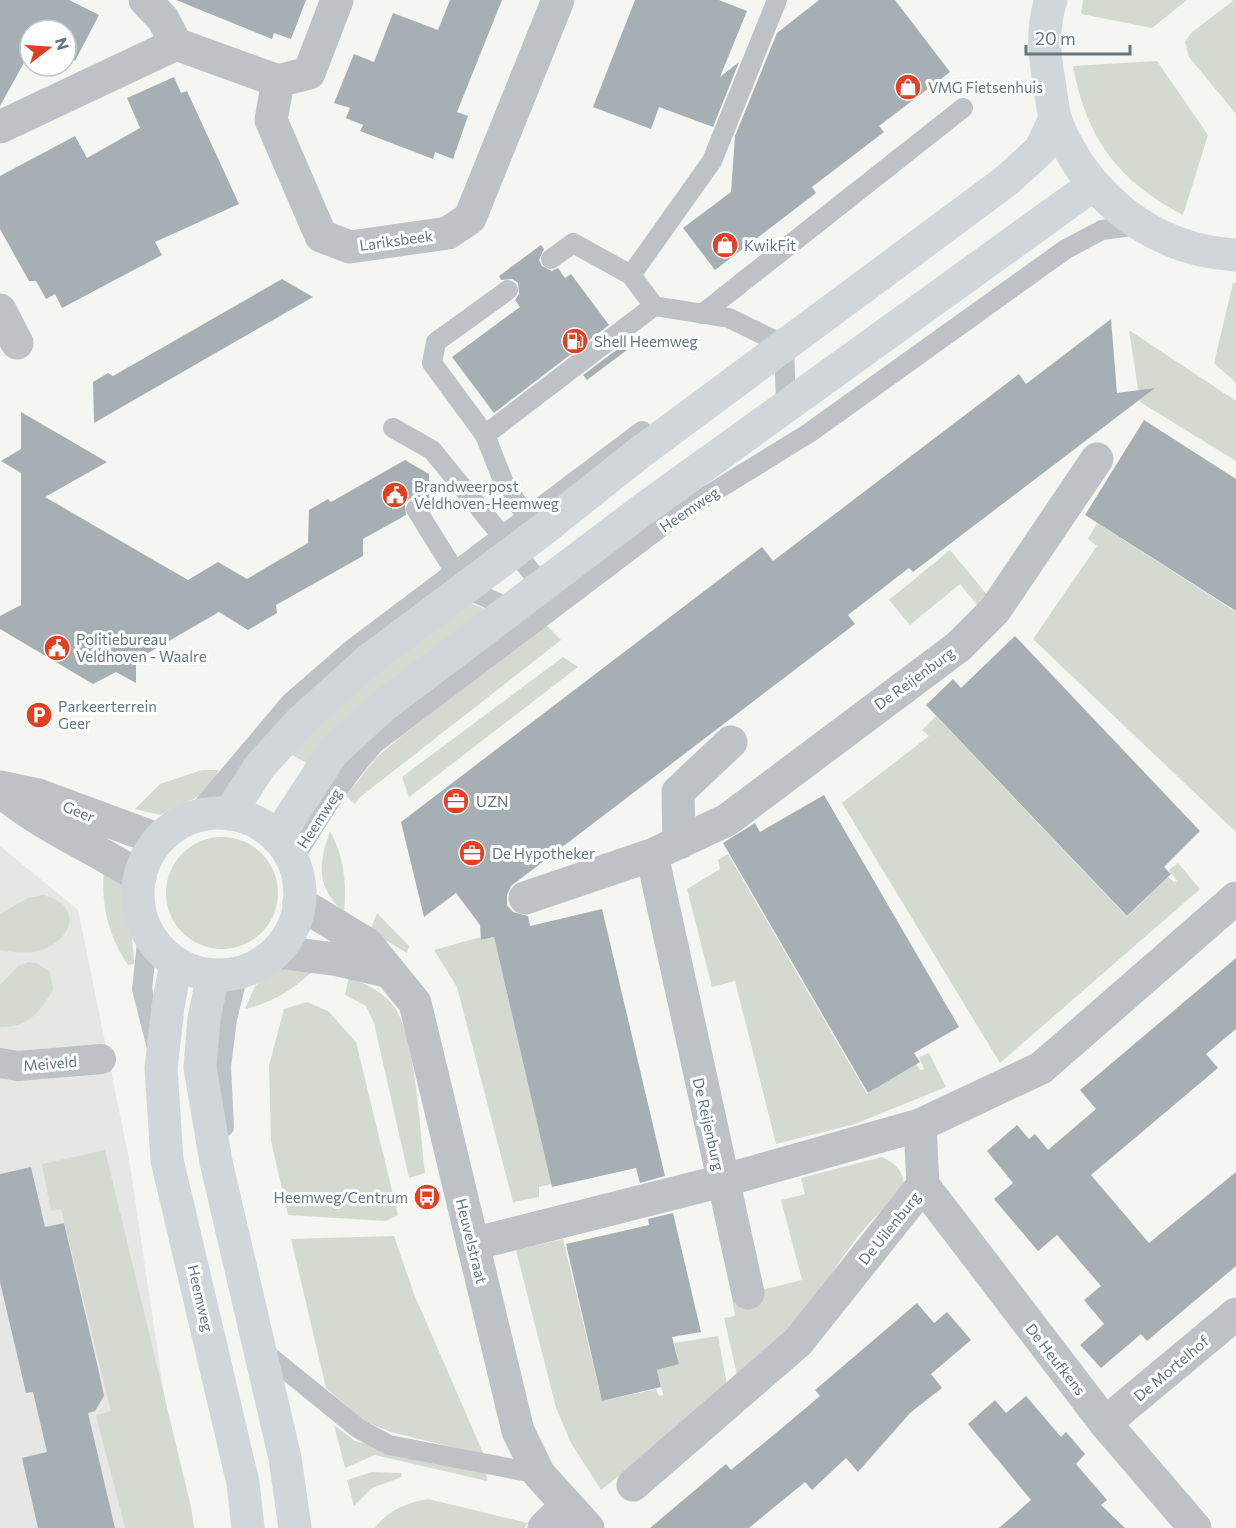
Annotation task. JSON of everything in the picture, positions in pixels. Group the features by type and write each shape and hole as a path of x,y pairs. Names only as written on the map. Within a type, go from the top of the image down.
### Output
{"main road":[{"path":"1051,0 1045,33 1055,119 1070,152 1093,185 1114,207 1146,229 1198,250 1236,255"},
{"path":"229,814 260,766 301,721 460,581 521,534 638,454 1006,181 1040,150 1055,119"},
{"name":"Heemweg","path":"285,849 333,752 383,706 786,404 1093,185"},
{"path":"229,814 255,821 285,849 300,885 299,903 290,934 277,952 259,965 226,975 194,972 176,963 155,947 148,934 138,894 146,856 157,839 194,817 229,814"},
{"name":"Heemweg","path":"176,963 161,1068 167,1160 243,1483 248,1528"},
{"path":"226,975 204,1019 200,1067 216,1162 285,1458 295,1528"}],"street":[{"path":"145,0 163,19 176,44 278,81 309,73 337,0"},
{"name":"Lariksbeek","path":"278,81 271,120 321,236 350,247 448,233 470,218 558,0"},
{"path":"0,127 176,44"},
{"path":"0,310 17,343"},
{"name":"De Reijenburg","path":"525,898 665,849 726,820 958,646 995,610 1097,459"},
{"name":"De Reijenburg","path":"731,742 678,792 665,849 722,1181 748,1293"},
{"name":"Geer","path":"0,789 38,795 157,839"},
{"name":"Geer","path":"0,789 30,814 102,852 140,877"},
{"path":"920,1125 1041,1068 1236,898"},
{"name":"Heuvelstraat","path":"299,903 367,944 415,1003 518,1431 566,1521"},
{"path":"277,952 334,959 390,972"},
{"name":"Meiveld","path":"0,1064 18,1066 101,1059"},
{"name":"De Reijenburg","path":"473,1244 722,1181 920,1125"},
{"name":"De Uilenburg","path":"633,1485 798,1342 923,1185 920,1125"},
{"name":"De Heufkens","path":"923,1185 1105,1422 1195,1528"},
{"name":"De Mortelhof","path":"1105,1422 1236,1314"}],"lane":[{"path":"631,275 712,161 777,0"},
{"path":"702,314 963,108"},
{"name":"Heemweg","path":"285,849 324,808 350,771 374,744 671,520 809,433 1066,249 1102,230 1146,229"},
{"path":"551,259 573,243 631,275 654,306 729,318 784,345 786,404"},
{"path":"508,290 436,342 432,363 485,435 542,585"},
{"path":"485,435 654,306"},
{"path":"393,428 432,450 521,534"},
{"path":"416,509 460,581 511,609"},
{"path":"194,817 291,702 374,631 460,581"},
{"name":"Heemweg","path":"148,934 142,989 161,1068"},
{"path":"259,1348 359,1429 390,1445 539,1474"}],"shaded area":[{"path":"1083,0 1187,0 1152,28 1081,14"},
{"path":"1236,0 1236,114 1189,57 1185,42 1191,33"},
{"path":"1157,61 1208,135 1183,215 1140,188 1108,155 1087,115 1073,66"},
{"path":"1233,283 1236,283 1236,383 1214,363"},
{"path":"1129,330 1236,401 1236,461 1140,402"},
{"path":"1097,523 1236,612 1236,832 1033,639 1097,546 1088,539"},
{"path":"950,550 989,597 978,606 960,584 910,625 889,600"},
{"path":"469,603 491,611 311,765 288,753 327,709"},
{"path":"545,624 561,640 359,798 355,804 346,796 376,758"},
{"path":"563,657 578,667 409,797 402,777"},
{"path":"936,716 1127,917 1168,877 1174,882 1177,881 1169,870 1178,863 1200,889 1000,1063 842,803 929,736 922,730"},
{"path":"202,770 219,770 208,792 160,815 135,809 160,784"},
{"path":"330,831 339,851 343,870 344,913 328,894 322,875 323,855"},
{"path":"222,837 243,842 261,854 273,872 278,893 273,914 261,932 243,944 222,949 201,944 183,932 171,914 166,893 171,872 183,854 201,842"},
{"path":"0,846 78,910 129,1159 184,1528 0,1528"},
{"path":"728,854 867,1094 916,1064 920,1070 924,1069 919,1057 929,1053 946,1087 855,1124 776,1144 735,981 712,987 687,889 720,869 718,860"},
{"path":"104,867 125,888 129,899 134,964 128,965 110,930 105,906"},
{"path":"43,895 60,902 67,910 69,924 63,936 51,946 38,951 24,953 0,950 0,914 28,898"},
{"path":"377,913 409,946 407,953 370,931"},
{"path":"481,937 481,940 494,937 552,1184 539,1187 539,1197 513,1202 457,987 434,950"},
{"path":"28,962 36,963 50,972 53,990 32,1017 19,1024 0,1027 0,985 18,966"},
{"path":"281,967 317,967 284,993 245,1009 255,986"},
{"path":"349,977 386,997 402,1022 412,1063 425,1173 409,1178 374,1023 366,1006 345,995"},
{"path":"307,1002 328,1011 356,1042 398,1215 386,1221 288,1215 271,1141 269,1066 284,1009"},
{"path":"105,1150 191,1507 194,1528 125,1528 96,1415 111,1411 61,1209 51,1211 42,1164"},
{"path":"882,1157 893,1163 900,1171 904,1181 904,1194 890,1203 865,1228 803,1312 738,1379 724,1318 735,1316 732,1297 802,1280 781,1200 805,1194 801,1178"},
{"path":"394,1236 414,1294 484,1455 391,1432 364,1421 326,1388 291,1239"},
{"path":"563,1239 602,1401 656,1389 659,1396 663,1395 657,1370 679,1363 674,1343 718,1336 728,1390 601,1490 571,1443 556,1408 516,1250"},
{"path":"334,1425 355,1441 486,1474 487,1481 375,1455 345,1468"},
{"path":"372,1472 401,1473 402,1477 372,1488 354,1506 347,1480"},
{"path":"428,1499 528,1523 524,1528 375,1528 386,1516 398,1508"}],"building":[{"path":"0,0 69,0 99,15 78,55 78,18 18,18 18,74 0,106"},
{"path":"176,0 306,0 291,39 274,33 272,39"},
{"path":"450,0 502,0 457,112 468,116 453,159 435,152 433,159 360,131 363,125 346,118 350,108 334,103 354,54 374,62 393,13 438,30"},
{"path":"635,0 719,0 747,11 720,77 739,62 713,127 659,107 651,129 593,107"},
{"path":"819,0 895,0 950,72 879,126 884,132 812,187 816,193 715,270 683,228 731,192 735,136 777,33"},
{"path":"174,77 181,93 187,91 239,204 155,242 162,255 62,308 55,294 46,299 36,281 29,281 0,229 0,176 75,136 87,158 140,128 127,98"},
{"path":"541,245 544,249 539,260 542,266 552,271 558,268 565,278 571,274 609,325 494,413 452,357 520,307 515,300 519,294 518,283 512,279 501,280 499,276"},
{"path":"282,279 313,297 94,423 93,382 108,373 113,376"},
{"path":"1111,319 1117,393 1155,388 913,572 909,568 848,615 855,624 511,886 507,895 507,905 513,912 528,916 530,926 602,909 665,1176 640,1183 636,1168 552,1187 494,937 481,940 480,925 456,893 424,917 401,822 762,547 773,561 1019,374 1026,384"},
{"path":"623,345 627,350 587,380 583,375"},
{"path":"21,412 107,462 45,497 188,580 218,562 247,579 308,543 309,510 328,499 331,502 405,460 429,474 429,501 426,503 416,497 409,499 405,504 406,515 363,539 363,556 276,605 277,613 248,630 219,612 136,660 136,683 116,672 93,684 0,629 0,616 21,605 21,473 1,461 21,449"},
{"path":"1144,420 1236,479 1236,611 1085,515"},
{"path":"1015,636 1200,831 1164,867 1171,874 1127,916 926,705 953,679 961,688"},
{"path":"824,795 959,1027 914,1053 920,1062 868,1093 723,843 755,823 760,832"},
{"path":"1236,958 1236,1029 1206,1054 1218,1068 1091,1175 1149,1243 1236,1172 1236,1266 1147,1341 1141,1334 1101,1368 1080,1345 1104,1324 1084,1300 1101,1286 1057,1235 1038,1251 994,1199 1013,1183 987,1151 1017,1125 1029,1139 1035,1134 1048,1150 1096,1109 1080,1090"},
{"path":"31,1167 45,1227 64,1223 98,1368 104,1396 95,1411 88,1413 115,1528 38,1528 22,1458 47,1452 33,1392 26,1393 0,1282 0,1174"},
{"path":"673,1213 701,1332 672,1337 679,1364 657,1370 661,1387 602,1401 566,1244 649,1225 648,1219"},
{"path":"917,1303 934,1323 947,1312 971,1340 931,1374 942,1388 910,1413 858,1472 846,1458 812,1490 805,1482 749,1528 650,1528 726,1464 731,1470 820,1396 815,1390"},
{"path":"1026,1396 1061,1437 1066,1432 1085,1454 1076,1464 1107,1500 1101,1505 1125,1528 999,1528 1031,1500 968,1424 995,1400 1006,1413"}],"place":[{"name":"VMG Fietsenhuis","path":"908,87"},
{"name":"KwikFit","path":"725,245"},
{"name":"Shell Heemweg","path":"575,341"},
{"name":"Brandweerpost Veldhoven-Heemweg","path":"395,495"},
{"name":"Politiebureau Veldhoven - Waalre","path":"57,648"},
{"name":"Parkeerterrein Geer","path":"39,715"},
{"name":"UZN","path":"456,801"},
{"name":"De Hypotheker","path":"472,853"},
{"name":"Heemweg/Centrum","path":"427,1197"}]}
